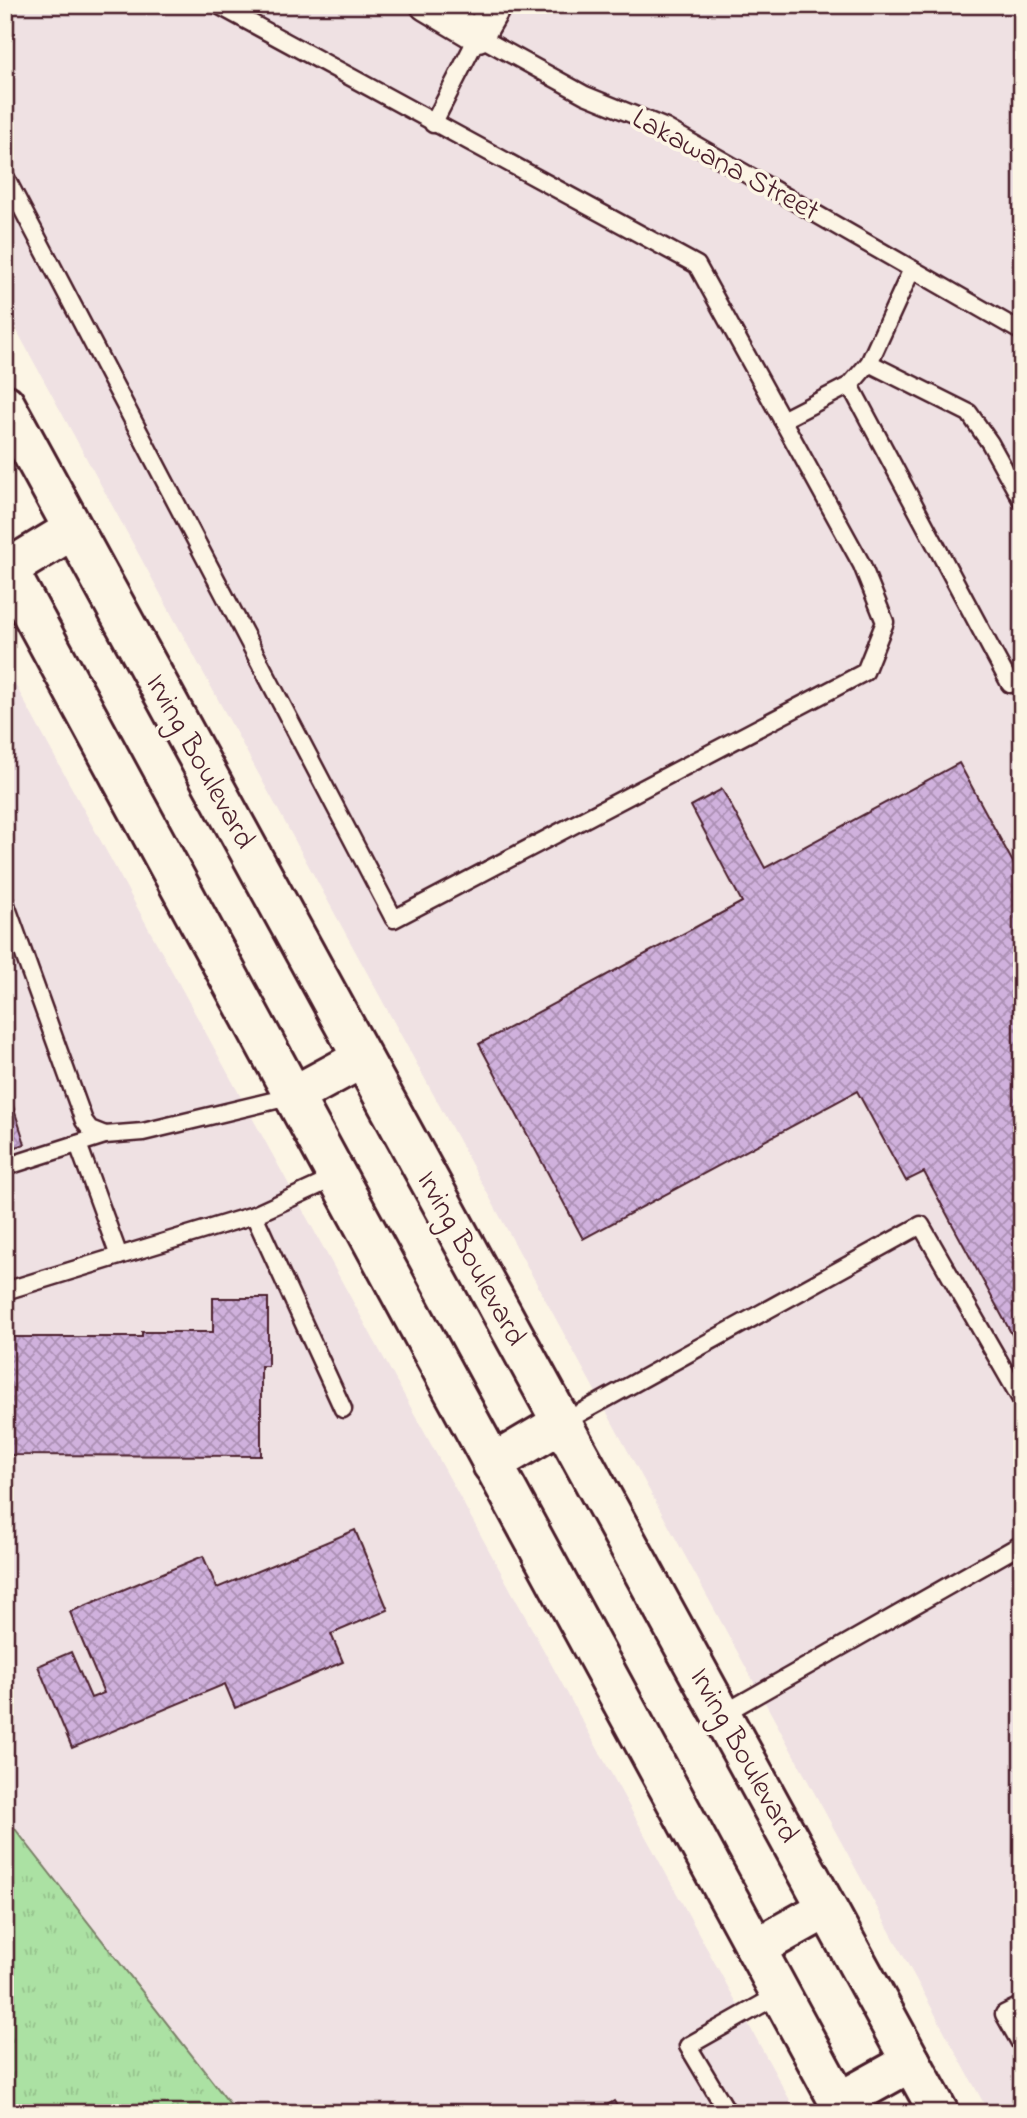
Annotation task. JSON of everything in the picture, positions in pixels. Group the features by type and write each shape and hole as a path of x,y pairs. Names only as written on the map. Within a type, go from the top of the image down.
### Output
{"main road":[{"name":"Irving Boulevard","path":"5,404 560,1424 939,2113"},
{"path":"72,530 6,568 780,1994 835,2109 911,2062"},
{"path":"293,1096 361,1059"},
{"path":"492,1464 560,1424"},
{"path":"755,1948 826,1909"}],"street":[{"name":"Lakawana Street","path":"426,5 478,36"},
{"path":"478,36 496,5"}],"lane":[{"path":"5,176 394,919 865,672 885,622 862,565 696,265 218,5"},
{"path":"433,124 478,36"},
{"name":"Lakawana Street","path":"478,36 585,95 666,128 1022,332"},
{"path":"782,420 850,385 869,363 912,269"},
{"path":"869,363 969,413 990,443 1022,501"},
{"path":"850,385 1010,684 1022,677"},
{"path":"5,902 84,1121 90,1129 105,1135"},
{"path":"5,1167 105,1135 143,1132 293,1096"},
{"path":"78,1144 119,1256"},
{"path":"5,1291 254,1215 337,1177"},
{"path":"254,1215 343,1409"},
{"path":"560,1424 921,1225 1022,1401"},
{"path":"721,1714 1022,1544"},
{"path":"728,2113 688,2046 780,1994"},
{"path":"1022,2005 1004,2014 1022,2046"}],"shaded area":[{"path":"5,5 1022,5 1022,2113 989,2113 5,309"},
{"path":"5,666 797,2113 237,2113 5,1816"}],"green space":[{"path":"5,1816 237,2113 5,2113"}],"building":[{"path":"959,763 1022,879 1022,1353 924,1172 906,1181 857,1091 583,1239 479,1044 742,902 691,806 722,789 765,868"},
{"path":"5,1085 25,1144 5,1151"},
{"path":"213,1298 268,1298 268,1366 261,1366 261,1456 5,1455 5,1337 142,1337 142,1332 213,1332"},
{"path":"355,1530 388,1610 331,1634 343,1662 235,1708 225,1684 72,1748 38,1666 71,1652 91,1698 104,1693 70,1612 203,1556 217,1588"},
{"path":"614,2101 621,2113 593,2113"}]}
